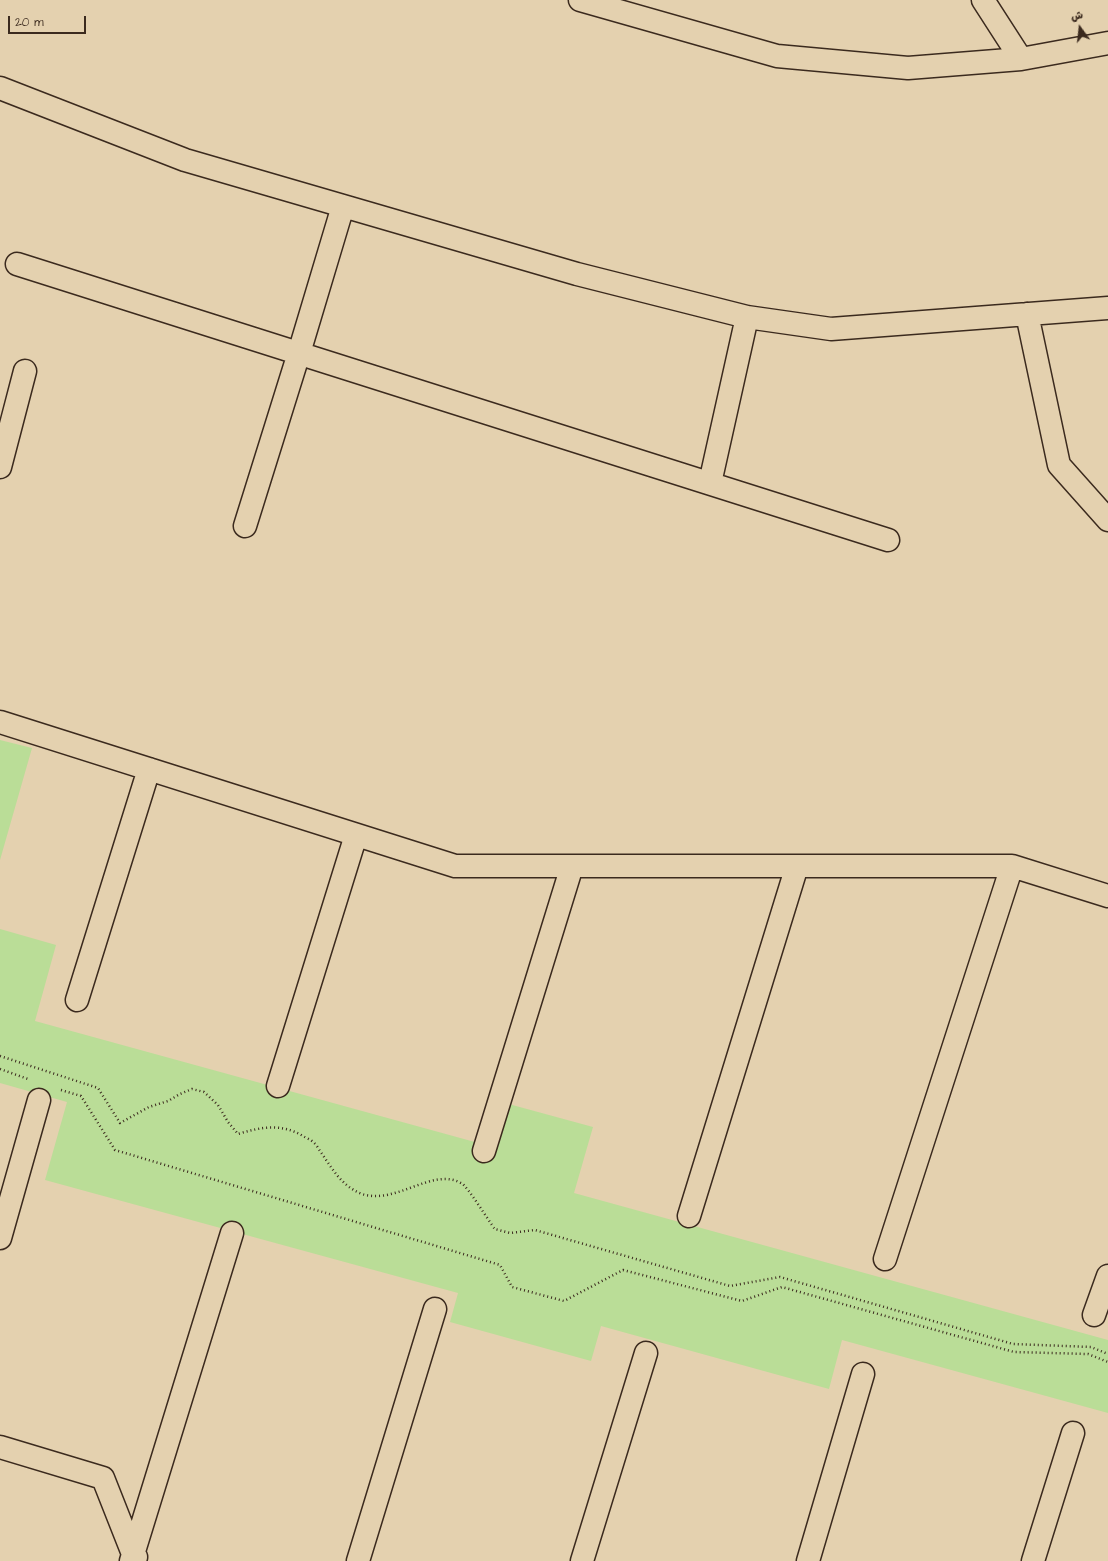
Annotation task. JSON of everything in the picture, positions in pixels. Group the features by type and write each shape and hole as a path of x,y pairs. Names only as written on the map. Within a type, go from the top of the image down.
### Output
{"street":[{"path":"580,0 777,56 908,68 1021,59 1108,43"},
{"path":"983,0 1021,59"},
{"path":"0,88 185,160 578,274 747,317 831,329 1108,308"},
{"path":"245,526 344,206"},
{"path":"17,264 888,540"},
{"path":"1028,314 1059,465 1108,520"},
{"path":"710,483 747,317"},
{"path":"0,467 25,370"},
{"path":"0,722 455,866 1012,866 1108,896"},
{"path":"77,1000 149,769"},
{"path":"278,1086 356,835"},
{"path":"484,1151 572,866"},
{"path":"689,1216 797,866"},
{"path":"885,1259 1012,866"},
{"path":"0,1238 39,1100"},
{"path":"135,1559 232,1233"},
{"path":"1094,1315 1108,1276"},
{"path":"358,1561 435,1309"},
{"path":"582,1561 646,1354"},
{"path":"808,1561 863,1374"},
{"path":"1033,1561 1072,1433"},
{"path":"0,1447 103,1478 135,1559"}],"path":[{"path":"0,1056 98,1088 120,1123 149,1107 168,1101 192,1089 204,1092 218,1105 228,1122 238,1134 254,1129 277,1127 296,1132 313,1142 337,1177 348,1187 363,1194 379,1196 397,1194 412,1187 434,1180 450,1178 463,1183 495,1229 510,1233 535,1230 730,1286 780,1277 1013,1344 1091,1347 1108,1354"},
{"path":"0,1069 30,1079"},
{"path":"59,1089 81,1096 114,1150 500,1265 512,1287 564,1301 623,1270 742,1301 782,1287 1014,1352 1088,1354 1108,1362"}],"green space":[{"path":"0,740 32,748 0,860"},
{"path":"0,929 56,945 35,1021 493,1147 505,1103 593,1127 574,1193 1108,1340 1108,1413 842,1340 829,1389 601,1326 591,1361 450,1322 458,1293 45,1180 67,1102 0,1083"}]}
